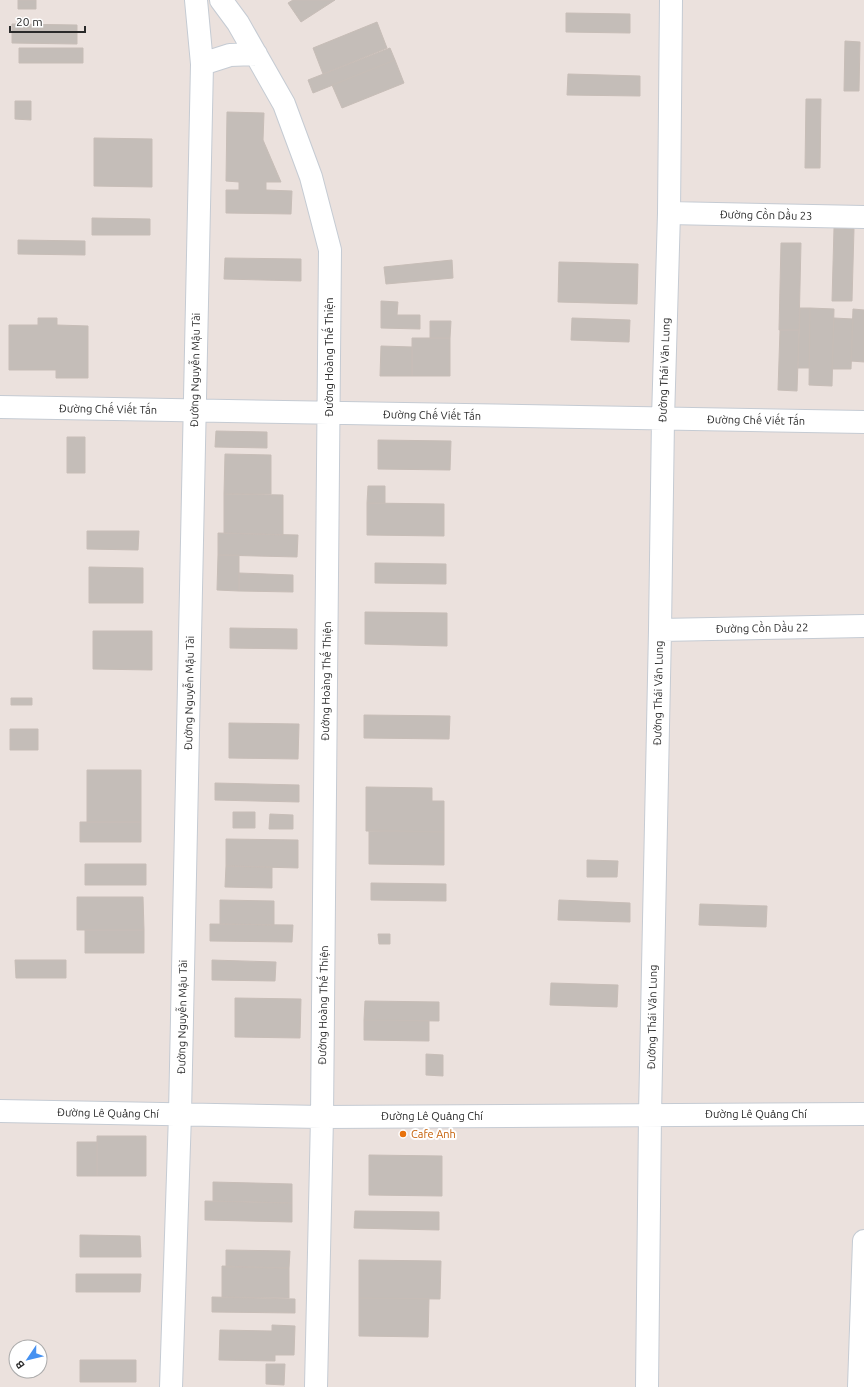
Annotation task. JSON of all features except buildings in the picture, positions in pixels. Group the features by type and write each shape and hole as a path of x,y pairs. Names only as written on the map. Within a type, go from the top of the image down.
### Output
{"street":[{"name":"Đường Nguyễn Mậu Tài","path":"171,1387 180,1114 202,64 196,0"},
{"name":"Đường Hoàng Thế Thiện","path":"221,0 238,23 284,104 311,177 330,250 322,1116 316,1387"},
{"name":"Đường Thái Văn Lung","path":"647,1387 650,1115 663,419 669,213 671,0"},
{"path":"202,64 230,55 256,54"},
{"name":"Đường Cồn Dầu 23","path":"669,213 864,217"},
{"name":"Đường Chế Viết Tấn","path":"0,407 864,422"},
{"name":"Đường Cồn Dầu 22","path":"660,630 864,626"},
{"name":"Đường Lê Quảng Chí","path":"0,1111 322,1116 864,1114"},
{"path":"859,1387 864,1241"}],"place":[{"name":"Cafe Anh","path":"403,1134"}]}
